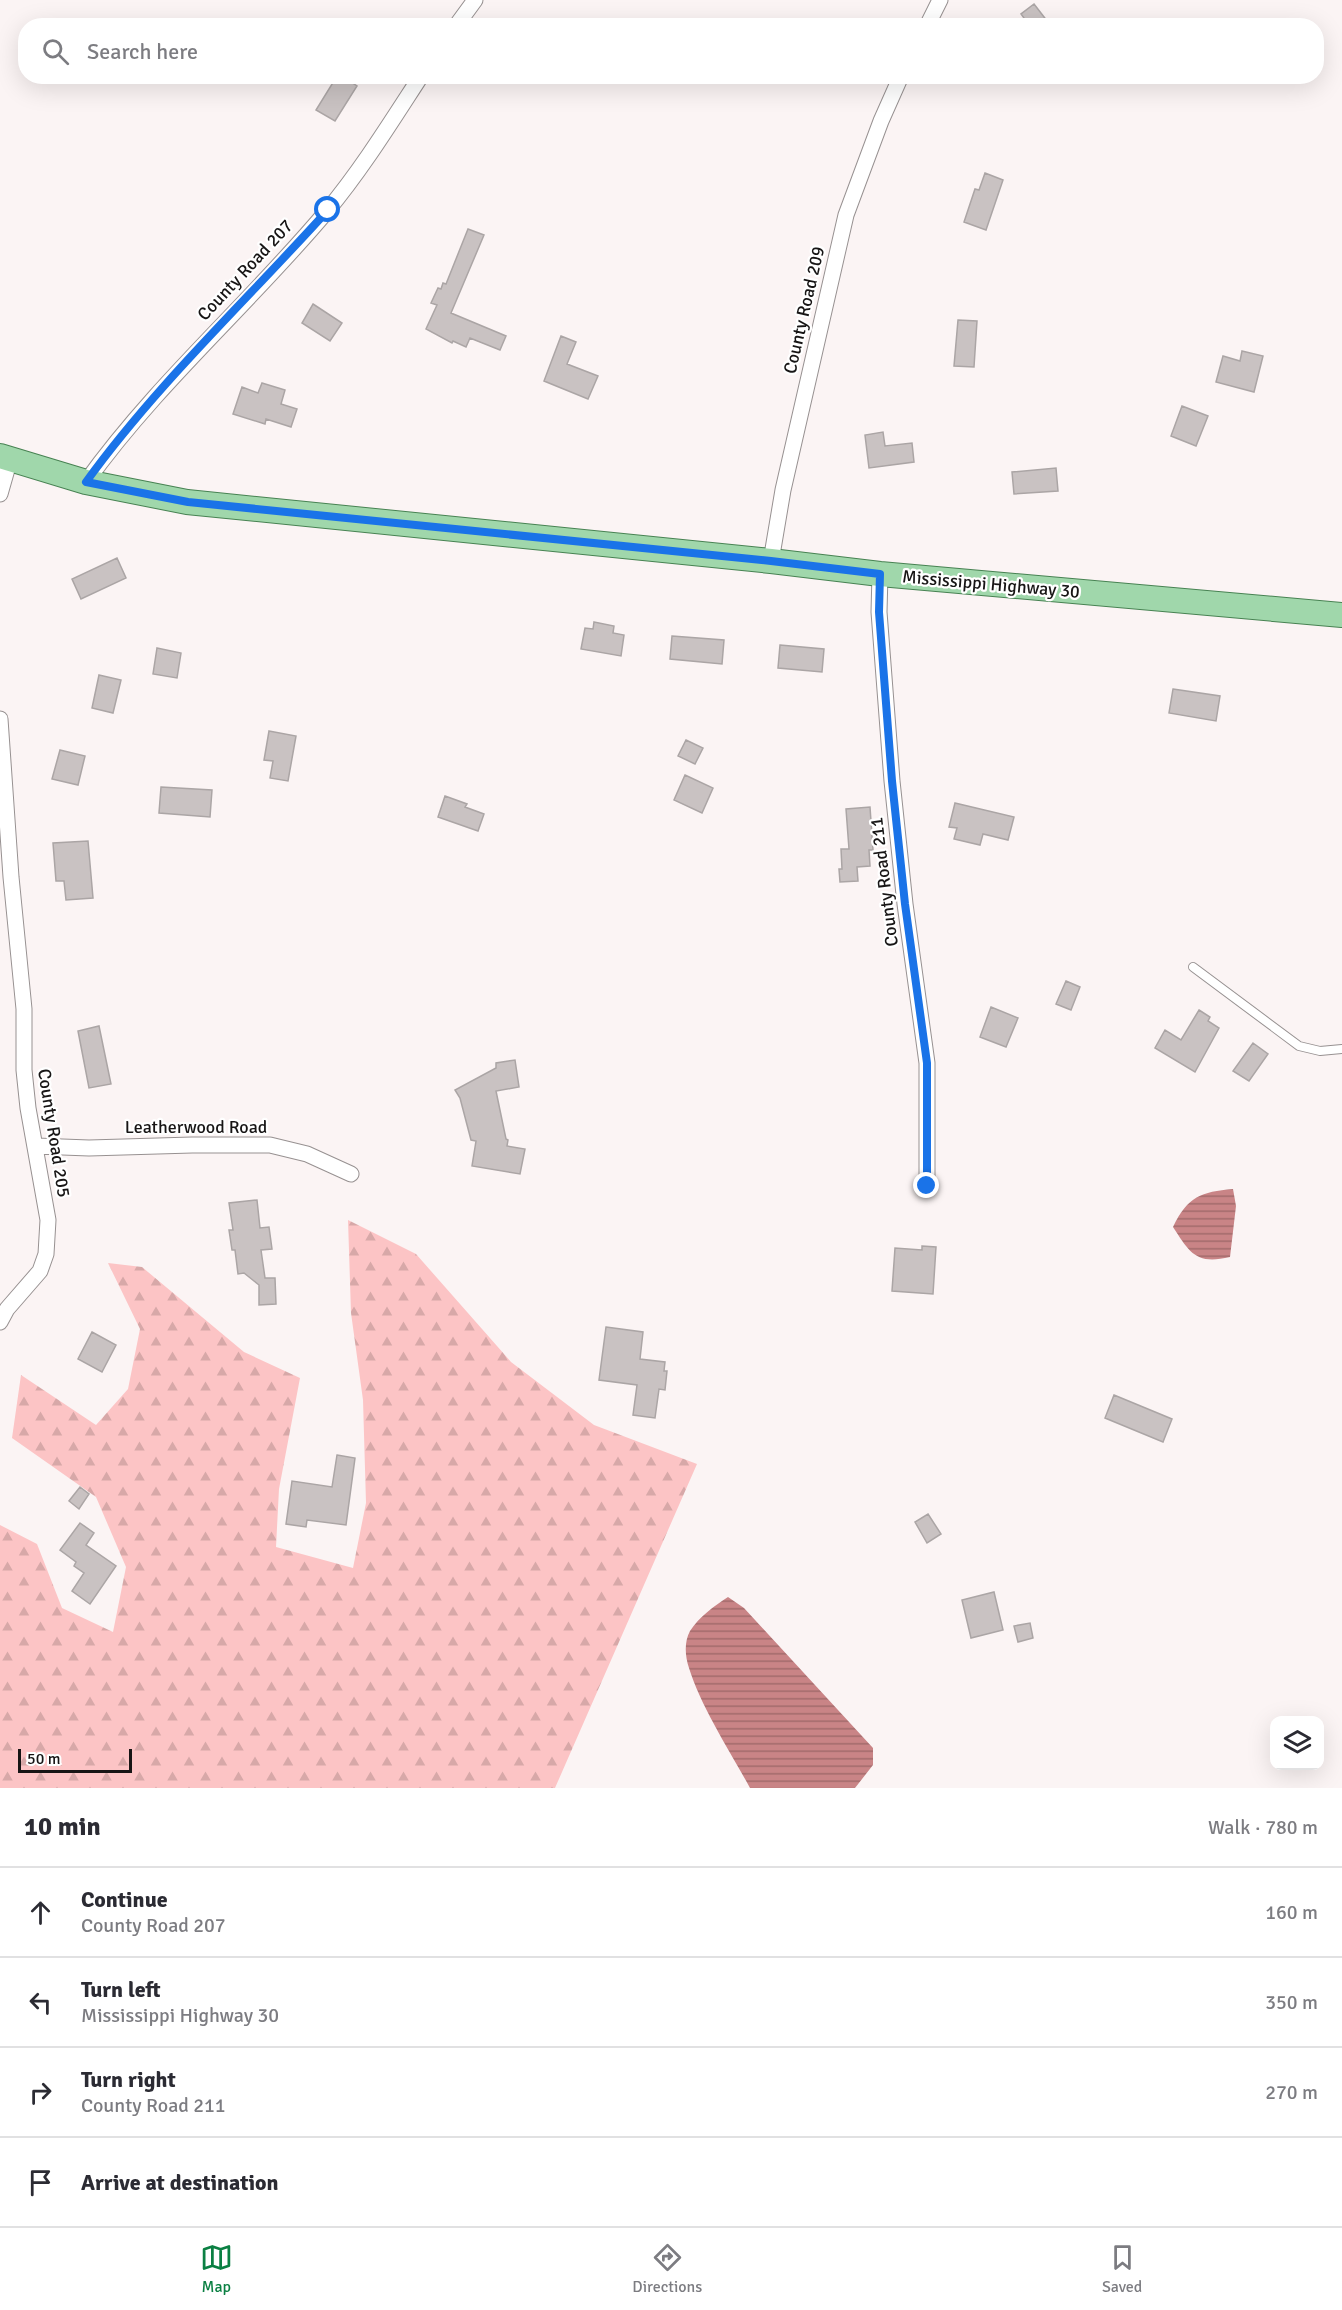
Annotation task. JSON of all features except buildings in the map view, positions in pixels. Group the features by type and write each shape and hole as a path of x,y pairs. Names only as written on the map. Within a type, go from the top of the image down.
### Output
{"main road":[{"name":"Mississippi Highway 30","path":"5,458 86,482 188,502 880,574 1342,615"}],"street":[{"path":"462,18 475,0"},
{"path":"931,18 940,0"},
{"name":"County Road 207","path":"86,482 116,441 184,363 328,210 366,159 416,84"},
{"name":"County Road 209","path":"771,561 783,490 846,214 897,84"},
{"path":"0,494 5,458"},
{"name":"County Road 211","path":"880,574 879,612 892,781 905,904 927,1063 927,1186"},
{"name":"County Road 205","path":"0,719 5,880 24,1010 24,1070 28,1108 48,1220 46,1254 40,1271 0,1322"},
{"name":"Leatherwood Road","path":"36,1146 89,1148 192,1144 270,1146 307,1154 351,1174"}],"lane":[{"path":"1192,967 1299,1046 1320,1051 1342,1049"}],"green space":[{"path":"348,1220 416,1254 511,1362 594,1425 697,1464 555,1788 0,1788 0,1525 37,1544 62,1608 113,1632 126,1567 96,1497 12,1438 21,1375 96,1425 128,1389 140,1329 108,1263 142,1267 244,1352 300,1378 279,1489 276,1547 353,1568 366,1503 363,1400 351,1313"}],"shaded area":[{"path":"1233,1189 1236,1206 1230,1257 1209,1259 1195,1255 1184,1244 1173,1227 1190,1202 1204,1194"},
{"path":"728,1597 744,1608 873,1748 873,1765 855,1788 750,1788 701,1698 686,1654 690,1631 707,1612"}],"route":[{"path":"328,210 184,363 116,441 86,482 188,502 880,574 879,612 892,781 905,904 927,1063 927,1186"}]}
